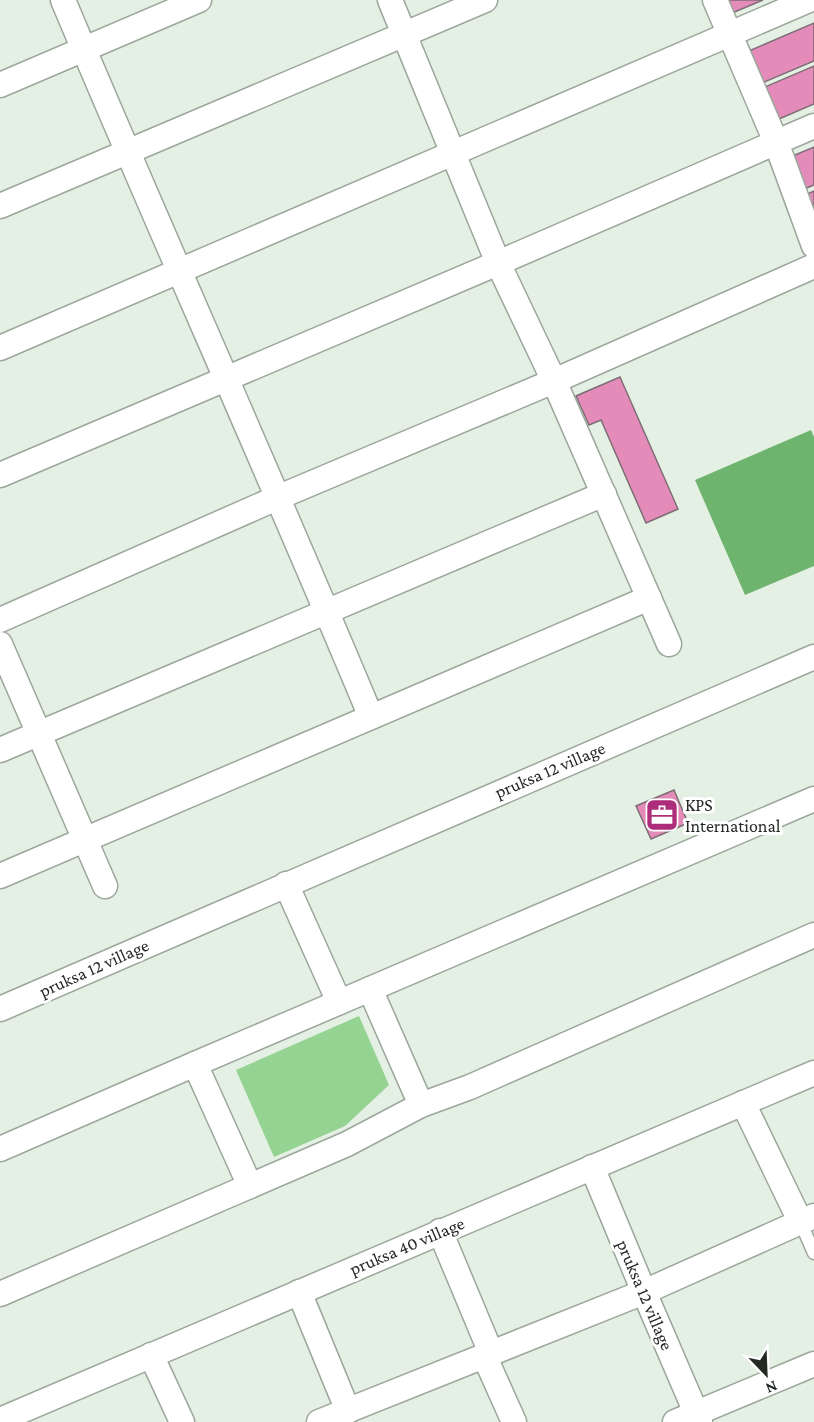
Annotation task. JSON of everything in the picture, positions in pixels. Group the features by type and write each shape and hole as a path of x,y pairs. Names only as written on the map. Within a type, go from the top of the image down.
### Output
{"street":[{"path":"63,0 127,152 279,497 371,717"},
{"path":"0,85 199,0"},
{"path":"390,0 498,263 555,381 669,644"},
{"path":"0,206 485,0"},
{"path":"715,0 776,142 814,246"},
{"path":"0,348 809,0"},
{"path":"0,475 814,126"},
{"path":"0,620 279,497 555,381 814,266"},
{"path":"0,750 604,494"},
{"path":"0,876 649,598"},
{"path":"0,644 105,886"},
{"name":"pruksa 12 village","path":"0,1009 814,657"},
{"path":"0,1149 814,799"},
{"path":"286,884 339,1002"},
{"path":"0,1294 347,1144 422,1105 470,1087 814,935"},
{"path":"370,989 422,1105"},
{"path":"195,1064 250,1186"},
{"name":"pruksa 40 village","path":"9,1419 151,1355 814,1073"},
{"path":"319,1422 644,1292 807,1219 743,1103"},
{"name":"pruksa 12 village","path":"592,1167 644,1292 691,1419"},
{"path":"440,1232 514,1422"},
{"path":"299,1292 348,1411"},
{"path":"151,1355 182,1422"},
{"path":"691,1419 814,1364"}],"lane":[{"path":"807,1219 814,1253"}],"shaded area":[{"path":"811,430 814,437 814,566 745,595 695,480"},
{"path":"359,1016 389,1085 345,1126 274,1157 236,1070"}],"building":[{"path":"718,0 763,0 725,16"},
{"path":"814,23 814,61 755,86 742,54"},
{"path":"814,66 814,104 772,122 758,90"},
{"path":"814,147 814,185 802,190 788,158"},
{"path":"814,191 814,222 803,196"},
{"path":"620,377 678,509 646,523 601,420 589,425 576,396"},
{"name":"KPS International","path":"674,790 688,823 651,839 636,806"}],"place":[{"name":"KPS International","path":"662,815"}]}
